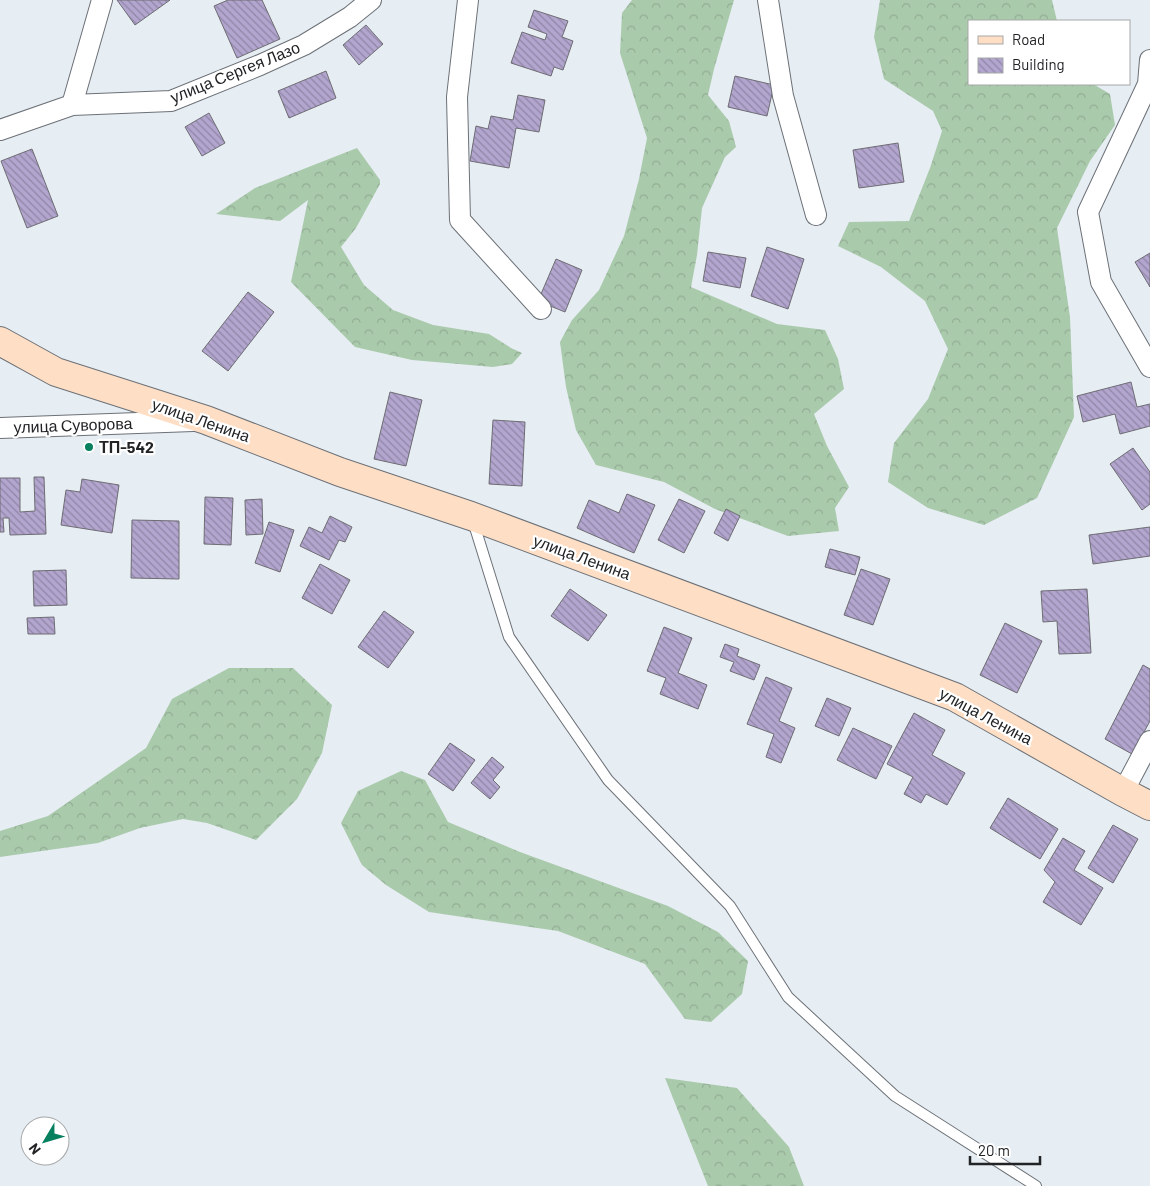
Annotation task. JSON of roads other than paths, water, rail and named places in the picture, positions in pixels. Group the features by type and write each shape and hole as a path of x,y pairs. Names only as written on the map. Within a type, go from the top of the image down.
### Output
{"main road":[{"name":"улица Ленина","path":"0,341 56,372 206,420 340,472 471,516 956,697 1150,806"}],"street":[{"path":"72,106 102,0"},
{"name":"улица Сергея Лазо","path":"1,127 72,106 170,100 260,65 304,45 350,17 371,0"},
{"path":"468,0 457,97 460,220 541,309"},
{"path":"768,0 783,96 816,215"},
{"path":"1150,60 1148,84 1088,212 1101,282 1150,367"},
{"name":"улица Суворова","path":"0,428 206,420"},
{"path":"1123,792 1150,741"}],"lane":[{"path":"471,516 509,637 608,780 730,906 788,997 895,1096 1036,1186"}],"place":[{"name":"ТП-542","path":"89,447"}]}
